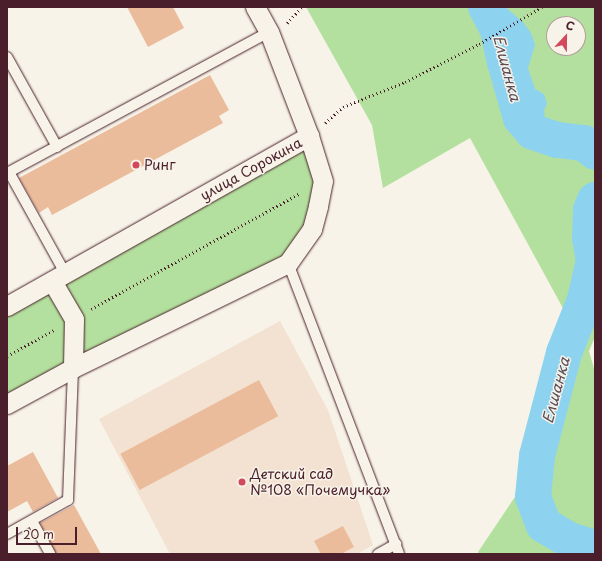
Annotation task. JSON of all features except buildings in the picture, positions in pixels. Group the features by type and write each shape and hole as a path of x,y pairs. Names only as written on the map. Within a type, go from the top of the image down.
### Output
{"street":[{"path":"255,7 269,32 309,136"},
{"name":"улица Сорокина","path":"7,306 309,136 323,181 312,229 288,263 73,368 7,404"},
{"path":"59,277 74,319 73,368"}],"lane":[{"path":"59,277 8,173 269,32"},
{"path":"7,57 57,147"},
{"path":"288,263 398,549 378,554"},
{"path":"7,534 68,500 73,368"},
{"path":"32,520 50,554"}],"path":[{"path":"309,136 343,107 405,82 479,44 542,7"},
{"path":"7,356 323,181"}],"shaded area":[{"name":"Детский сад №108 «Почемучка»","path":"280,321 328,410 373,545 357,554 170,554 99,419"}],"green space":[{"path":"306,7 595,7 595,337 589,351 595,372 595,554 479,554 478,552 521,488 547,424 576,332 470,138 383,188 372,125"},
{"path":"309,136 323,181 288,263 7,404 7,306"}],"water":[{"path":"470,7 505,7 523,22 531,33 535,45 528,68 535,89 544,94 547,104 544,110 545,119 543,130 534,129 530,123 521,118 503,72 507,53 489,21"}],"waterway":[{"name":"Елшанка","path":"486,7 498,30 505,62 521,118 533,132 558,140 584,143 595,152"},
{"name":"Елшанка","path":"595,200 591,210 590,238 594,260 585,300 564,353 537,456 533,497 544,525 569,540 595,548"}],"place":[{"name":"Ринг","path":"136,165"},
{"name":"Детский сад №108 «Почемучка»","path":"242,482"}]}
